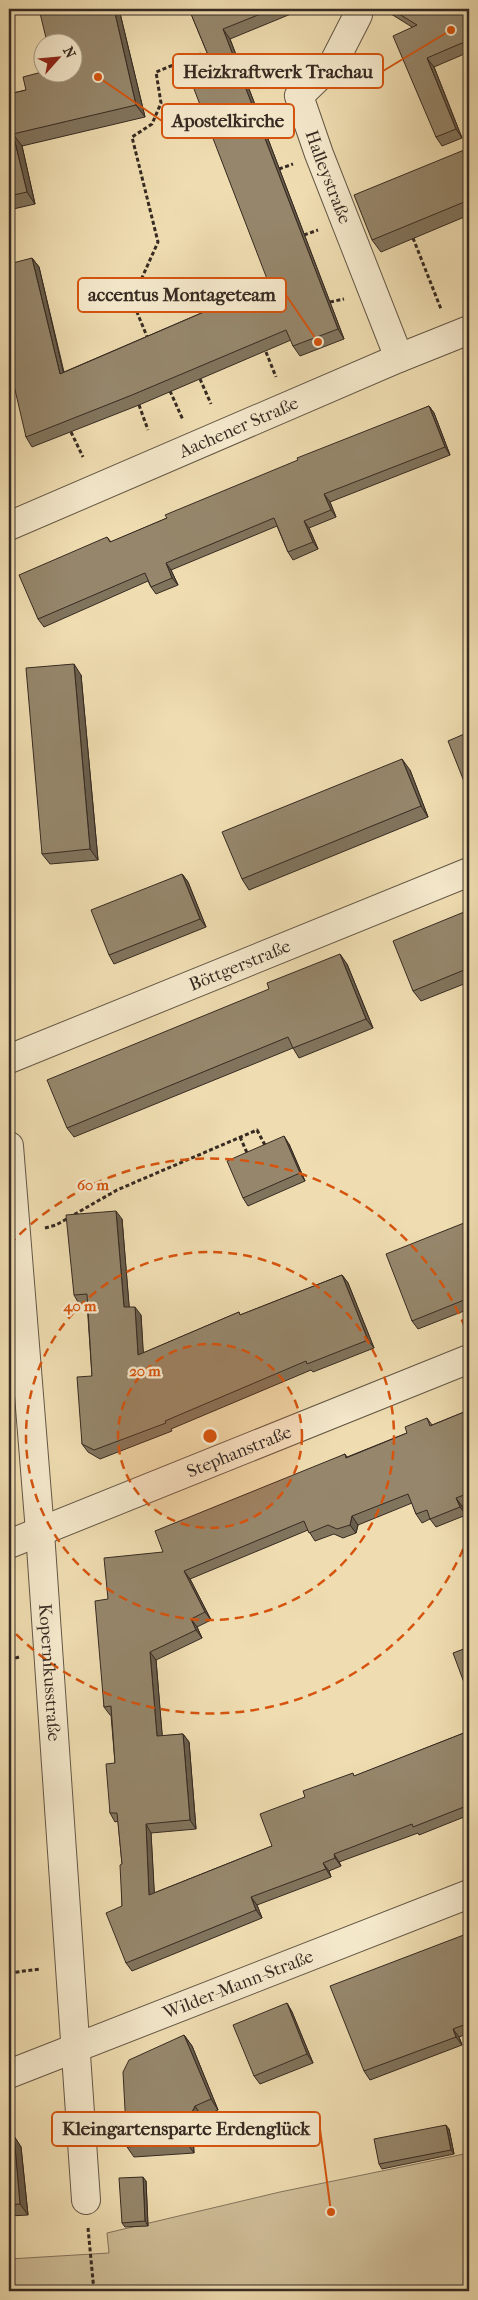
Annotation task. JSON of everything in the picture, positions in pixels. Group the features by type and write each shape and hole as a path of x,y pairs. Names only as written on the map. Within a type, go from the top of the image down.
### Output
{"street":[{"name":"Halleystraße","path":"356,9 358,16 334,62 299,96 322,162 399,358"},
{"name":"Aachener Straße","path":"9,526 399,358 469,330"},
{"name":"Böttgerstraße","path":"9,1059 469,872"},
{"name":"Kopernikusstraße","path":"9,1146 40,1532 86,2200"},
{"name":"Stephanstraße","path":"9,1544 469,1359"},
{"name":"Wilder-Mann-Straße","path":"9,2074 469,1894"}],"path":[{"path":"149,340 132,300 158,242 132,137 152,124 160,103 156,72 201,54"},
{"path":"257,111 273,105"},
{"path":"279,169 297,163"},
{"path":"304,235 320,229"},
{"path":"413,238 440,309"},
{"path":"330,302 343,299"},
{"path":"266,352 276,377"},
{"path":"200,378 211,404"},
{"path":"139,404 148,430"},
{"path":"71,432 82,457"},
{"path":"16,1237 56,1225 117,1190 257,1130 270,1153"},
{"path":"240,1137 251,1161"},
{"path":"90,2253 94,2291"},
{"path":"459,2291 469,2289"}],"shaded area":[{"path":"469,2153 469,2291 9,2291 9,2259 109,2253 107,2233 280,2192"}],"building":[{"path":"39,9 114,9 136,105 13,134 27,192 9,196 9,94 26,90 23,77 32,75 32,82 82,82 82,32 45,32"},
{"path":"189,9 273,9 223,29 338,329 293,346 286,330 132,395 26,437 9,364 9,264 32,258 60,374 269,284 189,76 213,67"},
{"path":"391,9 469,9 469,40 427,58 456,129 436,137 393,36 417,25"},
{"path":"469,148 469,200 372,240 354,195"},
{"path":"429,406 445,447 324,494 331,510 304,521 313,542 288,552 274,518 166,563 172,578 151,587 145,573 38,619 19,575 107,537 110,542 167,518 165,515 298,460 297,458"},
{"path":"74,664 90,849 42,854 26,668"},
{"path":"469,732 469,788 467,789 448,741"},
{"path":"402,759 421,806 242,879 222,832"},
{"path":"182,874 200,919 109,955 91,910"},
{"path":"469,910 469,968 413,991 393,941"},
{"path":"340,954 366,1019 293,1048 288,1037 67,1128 47,1080 269,989 267,983"},
{"path":"284,1136 300,1173 243,1198 227,1161"},
{"path":"116,1211 124,1307 135,1307 138,1355 239,1312 240,1315 342,1275 368,1340 307,1364 306,1361 165,1421 166,1423 94,1450 82,1444 77,1377 92,1376 87,1294 74,1295 66,1215"},
{"path":"469,1221 469,1298 412,1321 386,1254"},
{"path":"469,1410 469,1493 456,1498 460,1507 430,1519 427,1510 416,1514 408,1494 352,1516 350,1525 337,1529 328,1525 309,1533 304,1521 184,1571 205,1612 191,1619 196,1630 150,1652 157,1736 183,1734 190,1820 146,1824 149,1895 272,1846 260,1814 305,1797 303,1791 353,1773 354,1776 469,1731 469,1805 413,1827 412,1824 334,1854 335,1858 323,1863 326,1869 251,1897 256,1910 126,1963 106,1913 122,1906 120,1865 122,1864 117,1813 110,1813 106,1764 115,1763 111,1706 104,1707 95,1601 108,1599 104,1558 163,1552 155,1531 345,1454 346,1458 407,1433 405,1427 427,1418 430,1426"},
{"path":"469,1647 469,1696 453,1653"},
{"path":"469,1933 469,2023 453,2029 456,2037 364,2071 330,1986"},
{"path":"287,2003 307,2054 254,2076 233,2025"},
{"path":"184,2035 211,2099 195,2106 185,2126 186,2142 127,2147 123,2072 129,2060"},
{"path":"446,2125 451,2150 379,2164 374,2139"},
{"path":"9,2134 14,2136 20,2204 9,2205"},
{"path":"143,2177 145,2221 122,2223 119,2178"}],"place":[{"name":"Heizkraftwerk Trachau","path":"451,30"},
{"name":"Apostelkirche","path":"98,77"},
{"name":"accentus Montageteam","path":"318,342"},
{"name":"Kleingartensparte Erdenglück","path":"331,2212"}]}
